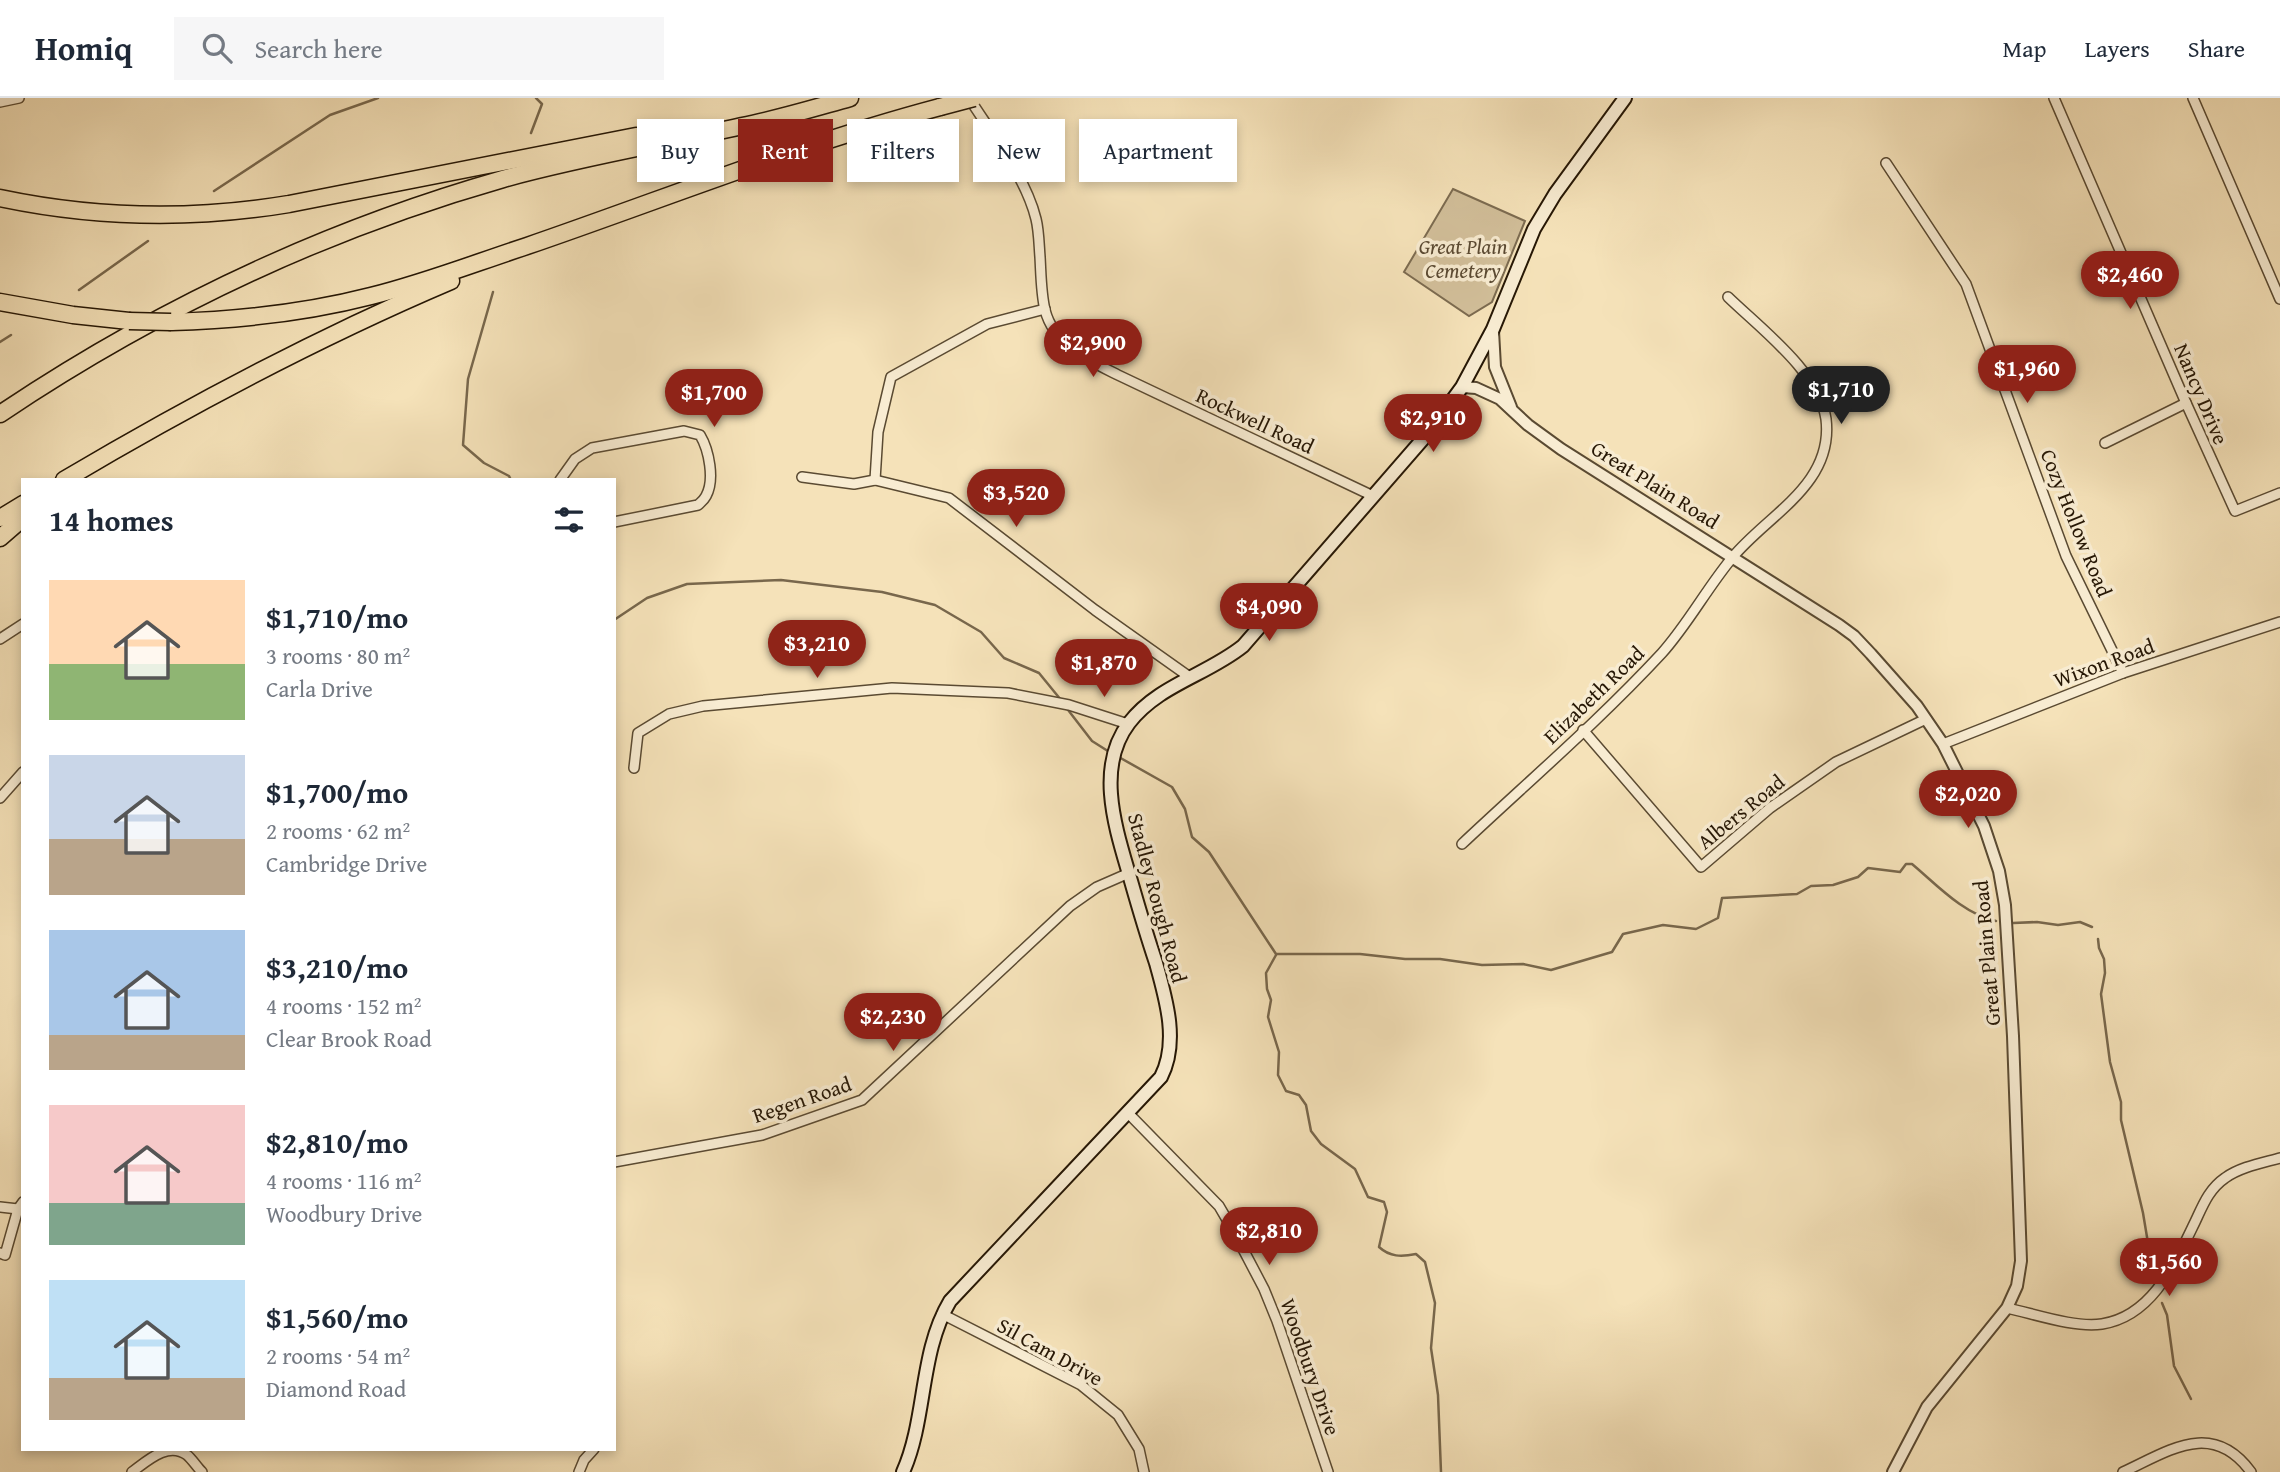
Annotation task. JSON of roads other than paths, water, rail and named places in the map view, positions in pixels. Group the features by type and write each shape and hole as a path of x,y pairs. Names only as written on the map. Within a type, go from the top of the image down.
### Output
{"highway":[{"path":"0,198 46,207 115,214 185,214 246,210 358,191 830,98"},
{"path":"0,414 106,348 209,292 274,262 384,219 471,189 546,168 742,127 850,98"},
{"path":"0,302 64,314 129,321 171,322 249,318 361,299 420,282 861,130 971,98"},
{"path":"67,478 184,411 373,315 606,219"},
{"path":"78,478 184,411"},
{"path":"0,518 21,505"},
{"path":"0,538 21,520"}],"main road":[{"name":"Great Plain Road","path":"1462,387 1493,329 1534,229 1555,194 1625,98"},
{"name":"Stadley Rough Road","path":"903,1472 911,1451 933,1342 942,1314 962,1288 1161,1076 1168,1062 1170,1040 1164,992 1114,819 1111,786 1113,762 1128,724 1150,700 1223,661 1243,646 1429,432 1462,387"}],"street":[{"path":"0,102 19,98"},
{"name":"Rockwell Road","path":"971,98 1025,190 1036,219 1045,309 1063,341 1088,360 1373,496"},
{"name":"Nancy Drive","path":"2054,98 2235,511 2280,493"},
{"path":"2193,98 2280,299"},
{"name":"Cozy Hollow Road","path":"1886,163 1944,246 1966,284 2066,556 2123,673"},
{"name":"Elizabeth Road","path":"1462,844 1664,651 1733,556 1809,483 1823,456 1827,438 1823,403 1806,373 1728,297"},
{"path":"875,480 878,432 891,377 987,324 1045,309"},
{"name":"Great Plain Road","path":"1493,329 1495,367 1512,409"},
{"name":"Great Plain Road","path":"1462,387 1476,388 1500,399 1528,425 1561,449 1733,556 1854,636 1926,719 1943,744 1984,826 1999,871 2005,905 2013,1036 2021,1261 2017,1286 2007,1308 1927,1407 1893,1472"},
{"path":"2105,443 2186,403"},
{"path":"561,478 575,459 592,448 684,431 700,435 708,447 709,481 706,496 698,505 616,522"},
{"path":"802,477 854,484 875,480 949,498 1096,610 1191,678"},
{"name":"Wixon Road","path":"1943,744 2123,673 2280,622"},
{"path":"0,639 21,625"},
{"path":"634,768 638,733 669,714 704,706 892,688 1008,693 1069,705 1128,724"},
{"name":"Albers Road","path":"1583,730 1701,867 1770,808 1836,762 1926,719"},
{"path":"0,798 21,774"},
{"name":"Regen Road","path":"616,1162 762,1135 862,1100 1070,906 1097,887 1129,873"},
{"name":"Woodbury Drive","path":"1127,1112 1219,1206 1233,1230 1277,1321 1328,1472"},
{"path":"2007,1308 2085,1324 2103,1324 2124,1317 2147,1302 2168,1276 2207,1195 2224,1178 2245,1168 2280,1158"},
{"path":"0,1207 21,1205 5,1255 0,1253"},
{"name":"Sil Cam Drive","path":"942,1314 1081,1385 1118,1415 1139,1449 1144,1472"},
{"path":"2123,1472 2186,1443 2201,1441 2220,1445 2243,1461 2251,1472"},
{"path":"132,1472 156,1454 168,1451"},
{"path":"176,1451 186,1454 202,1472"},
{"path":"579,1472 583,1461 592,1451"}],"waterway":[{"path":"214,191 330,115 378,98"},
{"path":"531,133 542,104 536,98"},
{"path":"79,290 148,241"},
{"path":"493,292 468,379 463,445 484,463 510,478"},
{"path":"0,342 11,335"},
{"path":"616,619 647,598 687,584 781,580 882,592 935,605 981,632 1004,658 1039,673 1061,700"},
{"path":"1065,706 1092,741 1111,753"},
{"path":"1117,756 1172,787 1185,809 1192,837 1209,852 1276,954 1360,954 1405,959 1440,959 1482,965 1523,964 1551,970 1612,952 1623,934 1663,925 1696,929 1718,918 1722,898 1797,894 1811,886 1833,885 1858,877 1868,868 1900,872 1906,864 1912,864 1972,912 1996,921"},
{"path":"2013,923 2058,925 2080,922 2092,927"},
{"path":"2098,939 2104,959 2105,973 2101,994 2110,1062 2121,1102 2121,1120 2143,1213 2152,1267"},
{"path":"1276,955 1266,973 1271,1000 1268,1017 1279,1052 1278,1075 1286,1091 1299,1095 1306,1105 1311,1131 1321,1144 1355,1169 1368,1197 1384,1202 1387,1212 1379,1247 1396,1255 1416,1254 1425,1262 1435,1303 1431,1348 1438,1395 1441,1472"},
{"path":"2162,1303 2167,1315 2174,1366 2191,1399"}],"park label":[{"name":"Great Plain Cemetery","path":"1463,259"}]}
